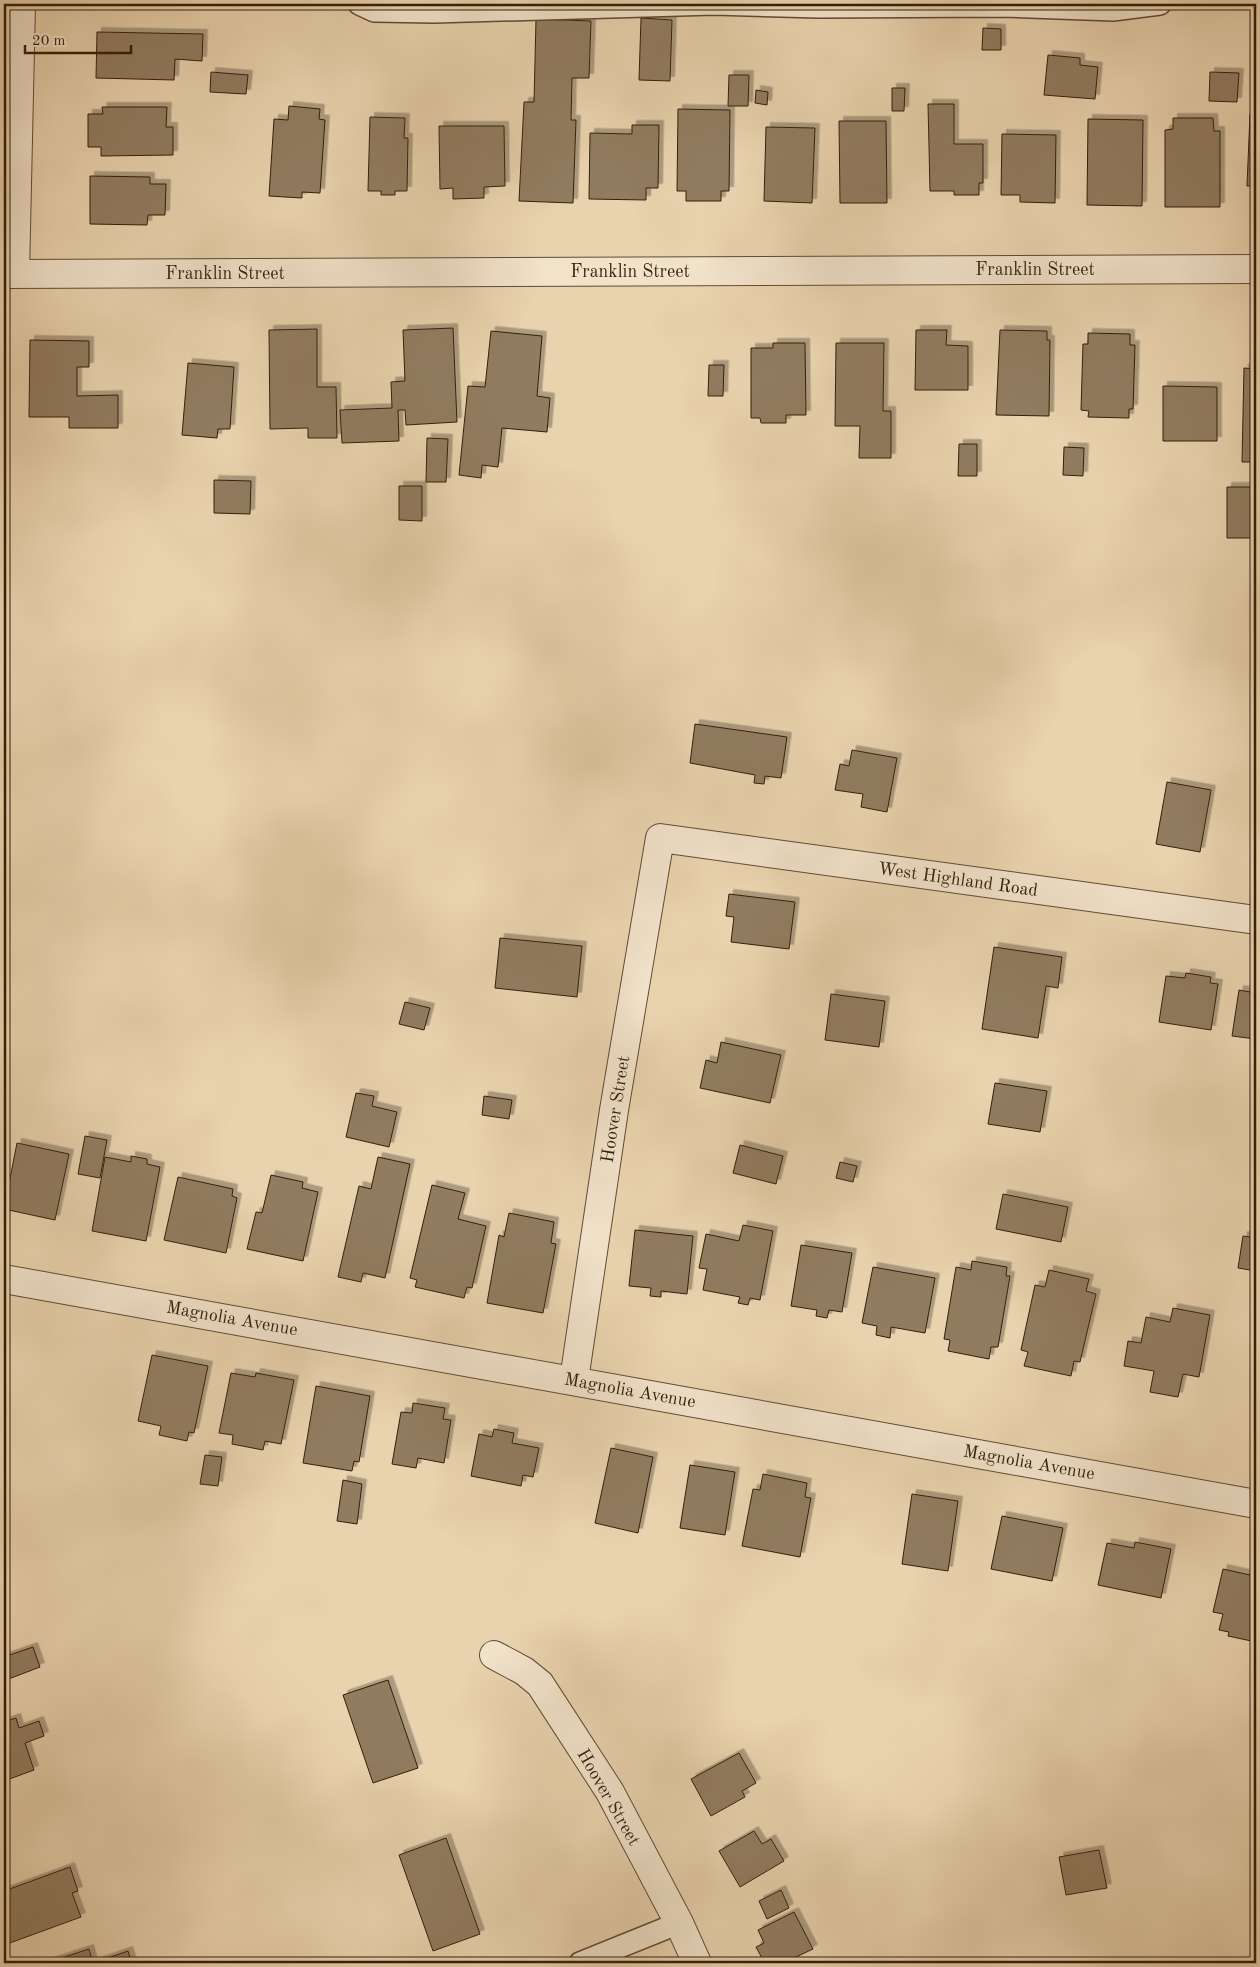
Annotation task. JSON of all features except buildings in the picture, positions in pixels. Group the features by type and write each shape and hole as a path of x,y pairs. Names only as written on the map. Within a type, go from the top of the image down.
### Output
{"street":[{"path":"10,274 21,4"},
{"name":"Franklin Street","path":"10,274 1256,269"},
{"name":"West Highland Road","path":"660,838 1256,920"},
{"name":"Hoover Street","path":"574,1380 614,1110 660,838"},
{"name":"Magnolia Avenue","path":"4,1279 1256,1504"},
{"name":"Hoover Street","path":"494,1655 524,1671 540,1684 610,1792 679,1923 697,1963"}],"lane":[{"path":"360,4 374,12 714,4 819,7 1004,6 1113,10 1160,4"},
{"path":"580,1963 679,1923"}]}
